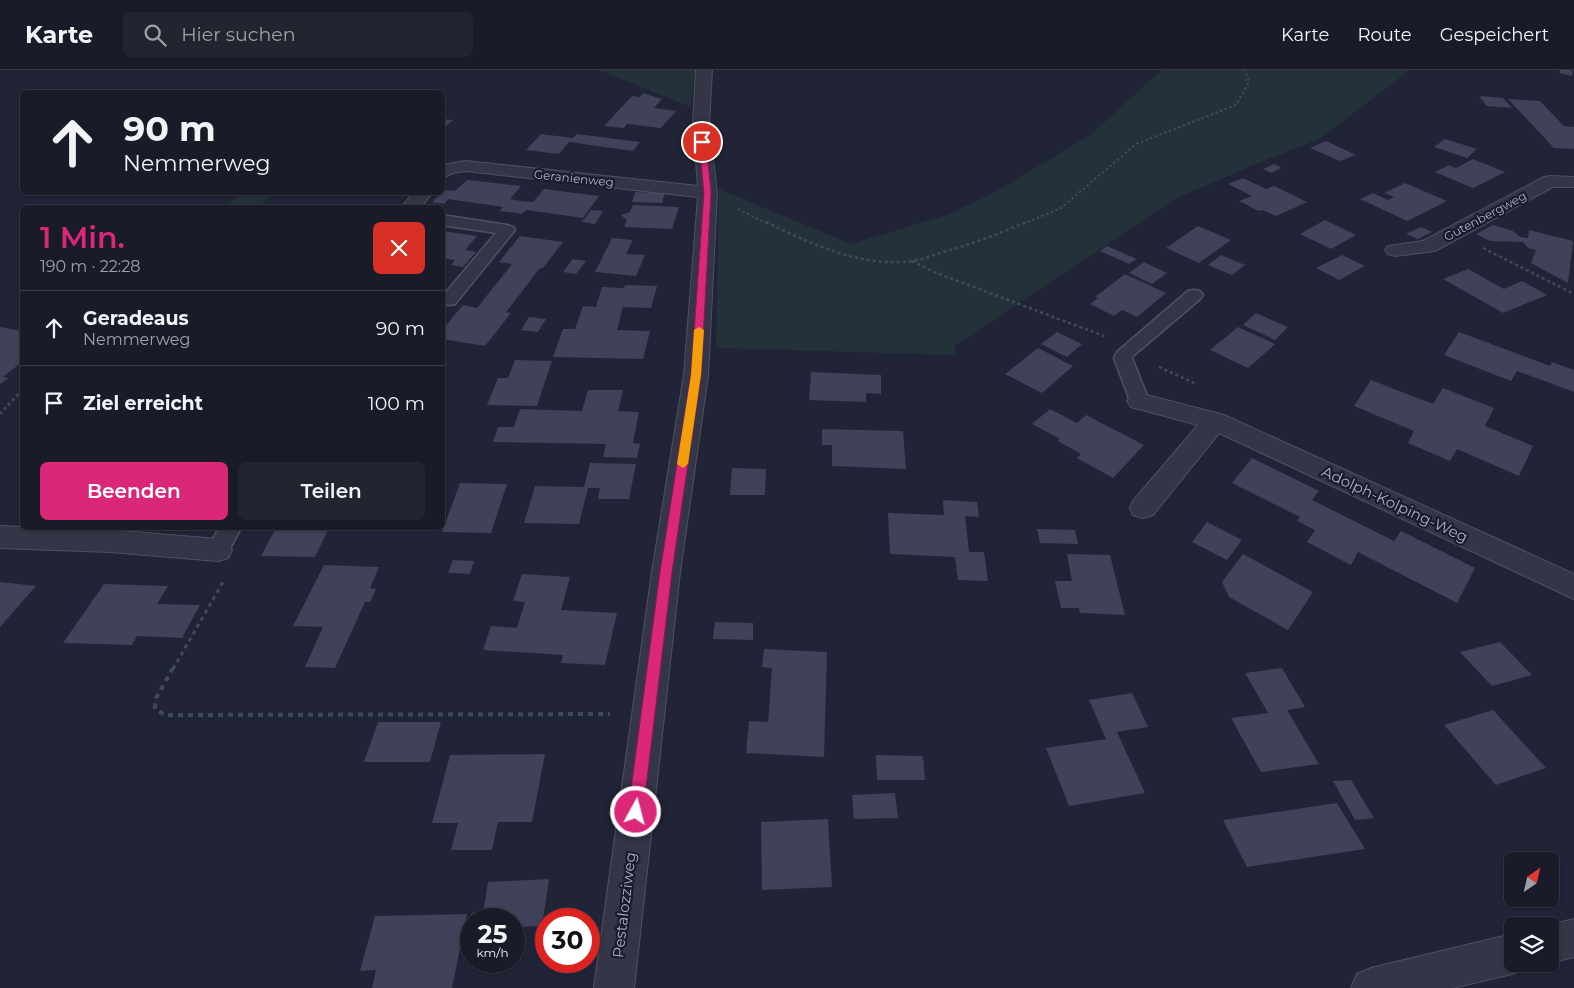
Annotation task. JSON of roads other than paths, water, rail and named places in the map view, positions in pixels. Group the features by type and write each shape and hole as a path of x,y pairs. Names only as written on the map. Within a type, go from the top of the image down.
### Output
{"street":[{"name":"Pestalozziweg","path":"614,988 666,572 696,375 708,193 701,124 704,70"},
{"name":"Geranienweg","path":"445,171 466,166 708,193"},
{"name":"Gutenbergweg","path":"1395,250 1428,247 1550,181 1574,182"},
{"path":"413,205 421,195"},
{"name":"Adolph-Kolping-Weg","path":"1139,401 1215,421 1574,587"},
{"path":"1143,508 1215,421"},
{"path":"0,537 115,534 224,539"},
{"path":"1559,942 1574,938"},
{"path":"1371,988 1504,956"}],"lane":[{"path":"445,220 507,230 448,300"},
{"name":"Adolph-Kolping-Weg","path":"1139,401 1123,358 1126,352 1194,295"}]}
